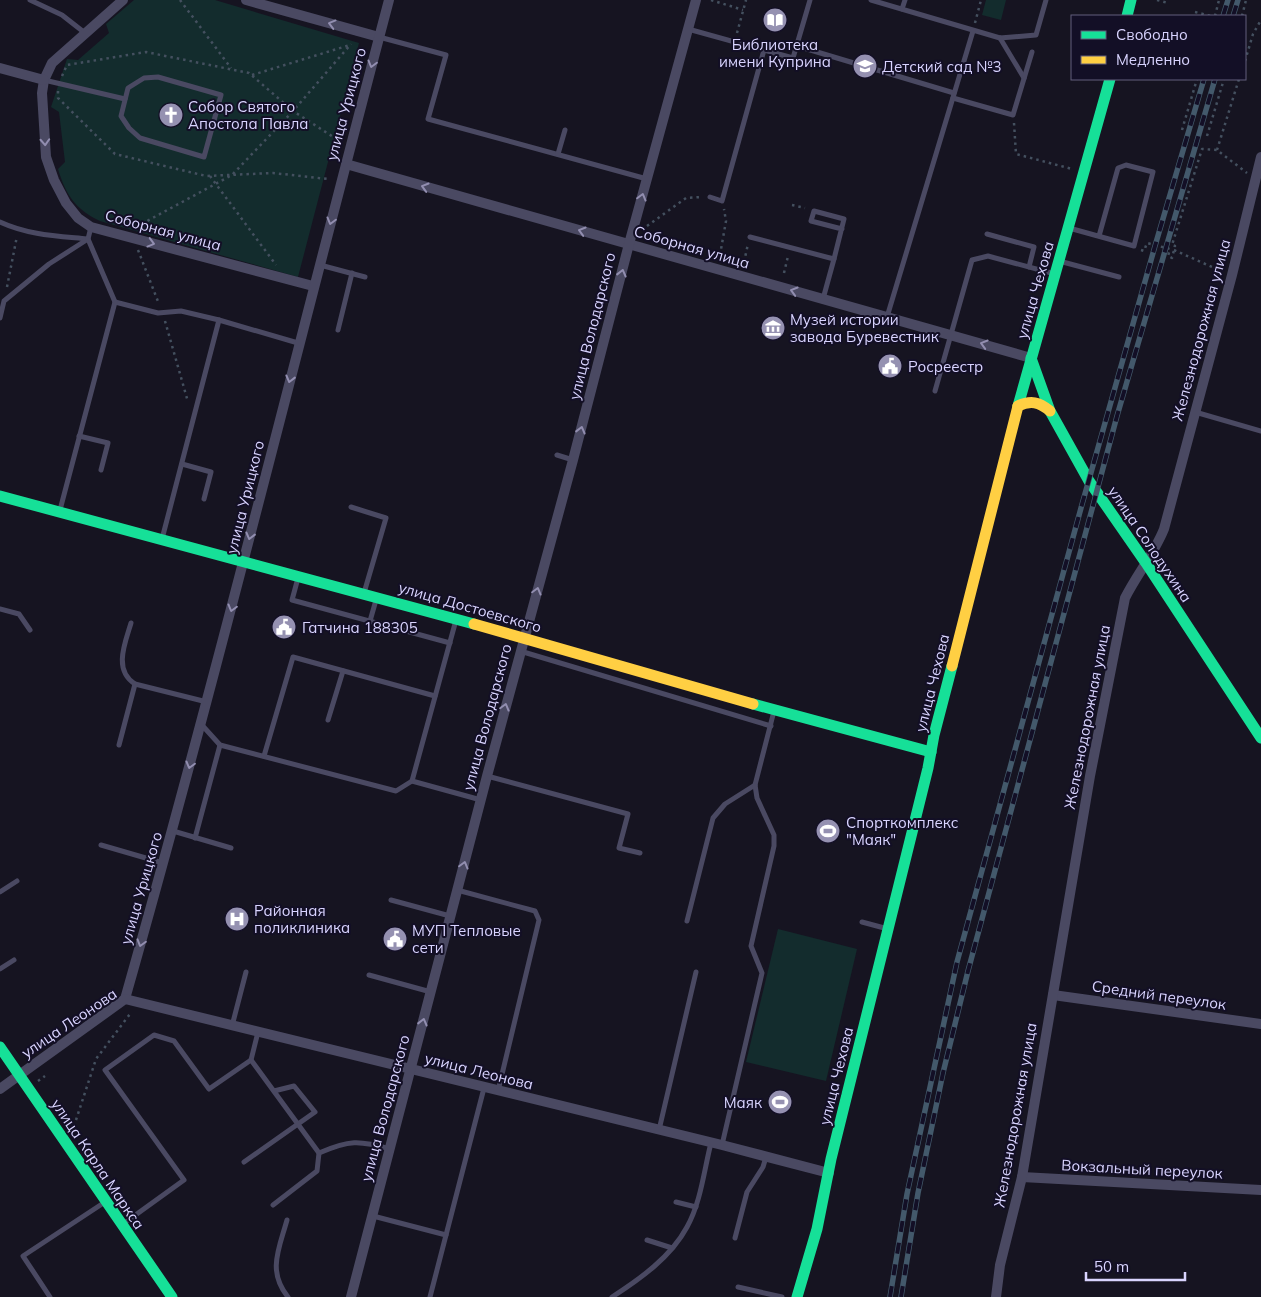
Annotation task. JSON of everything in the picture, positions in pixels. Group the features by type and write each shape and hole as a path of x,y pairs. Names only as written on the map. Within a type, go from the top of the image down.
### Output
{"street":[{"path":"85,34 124,0"},
{"path":"246,0 379,37"},
{"name":"улица Урицкого","path":"125,1000 173,831 244,561 298,344 389,0"},
{"name":"улица Володарского","path":"352,1297 520,651 696,0"},
{"path":"1127,15 1131,0"},
{"name":"Соборная улица","path":"85,34 52,63 44,80 42,93 46,157 54,180 66,203 78,218 91,227 314,286"},
{"path":"0,68 44,80"},
{"name":"улица Чехова","path":"797,1297 826,1193 829,1173 932,752 934,735 1018,406 1110,80"},
{"name":"Железнодорожная улица","path":"996,1297 1000,1265 1022,1177 1090,776 1125,598 1136,577 1157,546 1164,529 1258,180 1261,157"},
{"name":"Соборная улица","path":"346,164 1031,358"},
{"name":"улица Солодухина","path":"1031,358 1050,411 1089,481 1146,563 1261,738"},
{"path":"1018,406 1034,401 1042,404 1050,411"},
{"name":"улица Достоевского","path":"0,496 456,618 775,710 932,752"},
{"name":"Средний переулок","path":"1052,995 1261,1024"},
{"name":"улица Леонова","path":"0,1089 125,1000 711,1142 829,1173"},
{"name":"улица Карла Маркса","path":"0,1047 172,1297"},
{"name":"Вокзальный переулок","path":"1022,1177 1261,1190"}],"lane":[{"path":"30,0 62,15 85,34"},
{"path":"688,29 794,58 810,0"},
{"path":"871,0 1000,38 1036,35 1046,0"},
{"path":"902,9 905,0"},
{"path":"887,317 973,31"},
{"path":"379,37 446,55 428,119 647,179"},
{"path":"1000,38 1024,78"},
{"path":"797,46 1013,115 1032,52"},
{"path":"710,198 722,201 764,50"},
{"path":"158,77 221,95 204,157 140,138 129,128 121,116 125,99 128,88 144,78 158,77"},
{"path":"44,80 125,99"},
{"path":"558,154 565,130"},
{"path":"1068,228 1134,246 1154,172 1126,164 1118,168 1099,236"},
{"path":"823,299 842,229 844,219 814,211 811,221 842,229"},
{"path":"0,222 18,230 34,234 88,239"},
{"path":"59,512 114,302 88,239 91,227"},
{"path":"987,234 1034,246 1029,267"},
{"path":"750,237 834,259"},
{"path":"0,318 4,301 49,264 88,239"},
{"path":"934,391 972,260 988,256 1055,274"},
{"path":"1059,261 1119,277"},
{"path":"319,265 365,277"},
{"path":"338,330 352,273"},
{"path":"114,302 158,313 181,310 298,344"},
{"path":"162,539 220,320"},
{"path":"1195,412 1261,430"},
{"path":"79,436 108,443 101,470"},
{"path":"557,455 573,460"},
{"path":"182,464 211,472 204,499"},
{"path":"351,507 386,518 364,593"},
{"path":"299,575 292,600 450,643"},
{"path":"370,621 377,597"},
{"path":"0,609 19,614 30,630"},
{"path":"412,782 456,618"},
{"path":"131,623 122,653 122,666 127,679 135,684 207,702"},
{"path":"520,651 771,726"},
{"path":"264,756 293,657 435,696"},
{"path":"328,720 343,671"},
{"path":"119,745 135,684"},
{"path":"722,1145 762,973 751,946 774,846 774,835 757,798 755,785 775,710"},
{"path":"201,724 220,745 396,791 412,782 481,800"},
{"path":"195,838 220,745"},
{"path":"487,776 628,814 619,848 640,854"},
{"path":"687,921 713,818 726,804 755,785"},
{"path":"173,831 231,848"},
{"path":"101,845 164,863"},
{"path":"0,892 18,881"},
{"path":"457,890 535,911 539,920 498,1091"},
{"path":"391,900 450,916"},
{"path":"862,922 888,929"},
{"path":"0,969 14,960"},
{"path":"232,1026 246,972"},
{"path":"659,1130 696,972"},
{"path":"369,975 431,992"},
{"path":"121,1225 184,1180 105,1070 154,1035 174,1041 209,1089 251,1060 258,1032"},
{"path":"251,1060 319,1153 318,1172 273,1205"},
{"path":"244,1162 315,1112 294,1086 274,1091"},
{"path":"430,1297 484,1088"},
{"path":"319,1153 338,1145 352,1142 366,1142 390,1149"},
{"path":"612,1297 638,1280 672,1248 687,1228 696,1206 711,1142"},
{"path":"736,1238 747,1192 763,1167 766,1157"},
{"path":"50,1297 23,1256 106,1202"},
{"path":"676,1202 696,1206"},
{"path":"372,1216 446,1235"},
{"path":"287,1220 276,1259 279,1286 288,1297"},
{"path":"647,1240 672,1248"},
{"path":"738,1286 782,1297"}],"path":[{"path":"180,0 232,70"},
{"path":"711,0 743,10"},
{"path":"734,42 746,0"},
{"path":"973,31 981,0"},
{"path":"1157,0 1168,3"},
{"path":"1215,15 1219,0"},
{"path":"1242,15 1246,0"},
{"path":"1195,12 1199,15"},
{"path":"1246,58 1253,34 1261,20"},
{"path":"134,228 232,175 293,111 351,44 252,76"},
{"path":"67,65 146,52 249,73 293,111 338,140"},
{"path":"1182,130 1197,80"},
{"path":"1207,136 1224,80"},
{"path":"1217,150 1239,80"},
{"path":"1013,115 1016,154 1072,169"},
{"path":"1135,240 1143,242 1140,250 1144,251 1147,243 1170,250 1168,256 1172,258 1175,246 1172,245 1202,149 1217,150 1258,180"},
{"path":"210,176 278,268"},
{"path":"647,226 686,198 696,196 710,198"},
{"path":"720,255 726,221 722,201"},
{"path":"792,205 814,211"},
{"path":"4,301 18,230"},
{"path":"744,262 750,237"},
{"path":"784,273 790,247"},
{"path":"138,249 162,312 193,419"},
{"path":"1174,250 1232,276"}],"green space":[{"path":"134,0 215,0 359,43 298,277 100,221 78,206 68,194 58,169 65,162 59,112 51,107 67,59 78,60 109,33 106,24"},
{"path":"986,0 1006,0 1001,20 982,15"},
{"path":"778,929 857,949 826,1081 746,1062"}],"railway":[{"path":"1223,15 1228,0"},
{"path":"1233,15 1238,0"},
{"path":"890,1297 907,1194 957,962 1081,508 1204,80"},
{"path":"901,1297 918,1193 943,1073 968,971 1117,416 1215,80"}],"traffic: fast":[{"path":"1127,15 1131,0"},
{"path":"1018,406 1110,80"},
{"path":"1031,358 1050,411 1089,481 1146,563 1261,738"},
{"path":"0,496 474,624"},
{"path":"797,1297 817,1229 831,1159 952,666"},
{"path":"753,704 931,752"},
{"path":"0,1047 172,1297"}],"traffic: slow":[{"path":"1018,406 1035,403 1050,411"},
{"path":"952,666 1018,406"},
{"path":"474,624 753,704"}],"place":[{"name":"Библиотека имени Куприна","path":"775,20"},
{"name":"Детский сад №3","path":"865,66"},
{"name":"Собор Святого Апостола Павла","path":"171,115"},
{"name":"Музей истории завода Буревестник","path":"773,328"},
{"name":"Росреестр","path":"890,366"},
{"name":"Гатчина 188305","path":"284,627"},
{"name":"Спорткомплекс \"Маяк\"","path":"828,831"},
{"name":"Районная поликлиника","path":"237,919"},
{"name":"МУП Тепловые сети","path":"395,939"},
{"name":"Маяк","path":"780,1102"}]}
